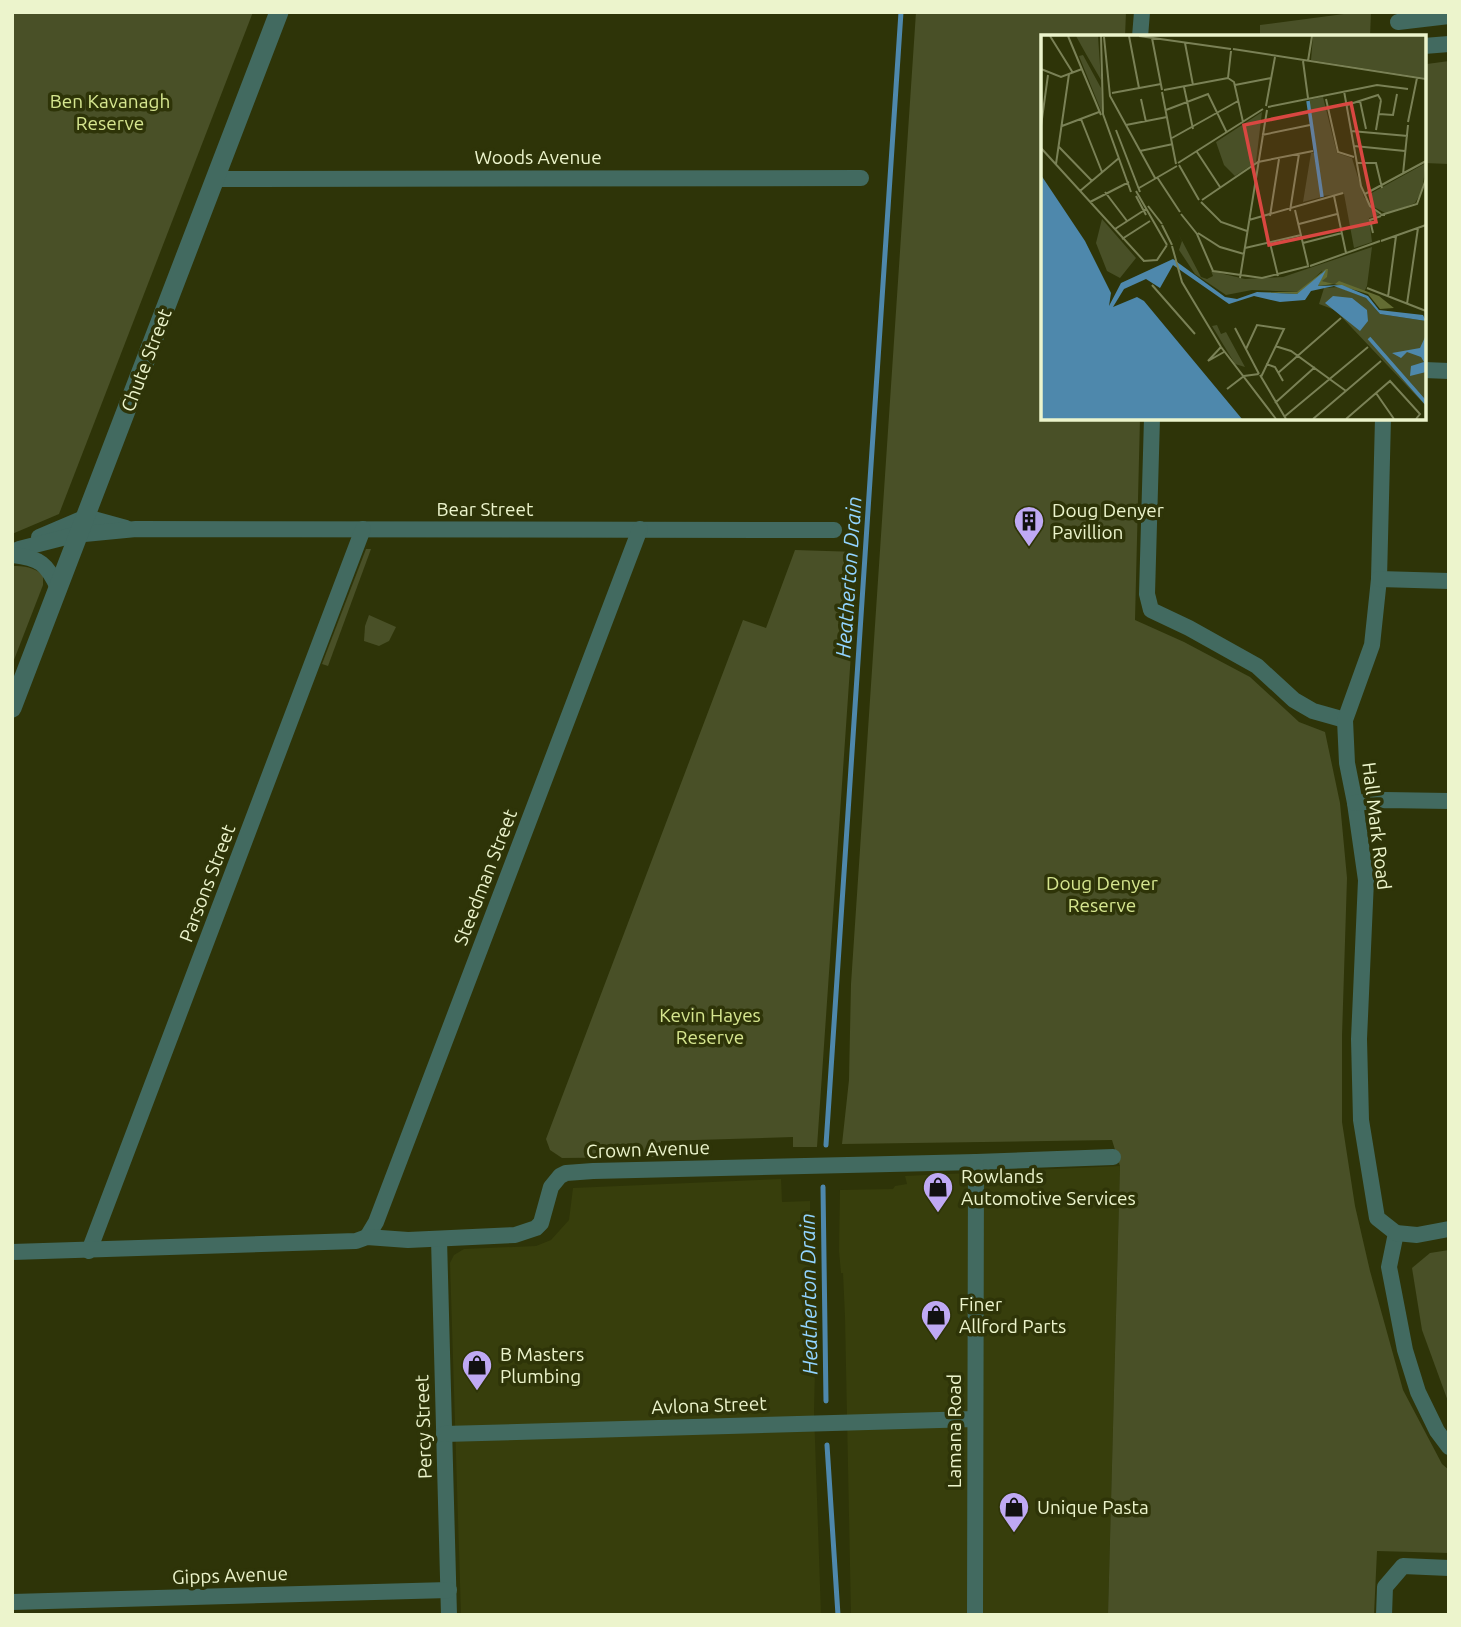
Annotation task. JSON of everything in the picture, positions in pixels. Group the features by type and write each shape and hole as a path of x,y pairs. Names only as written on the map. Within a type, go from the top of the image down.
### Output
{"street":[{"name":"Chute Street","path":"12,708 279,12"},
{"path":"1140,35 1142,12"},
{"path":"1398,24 1449,16"},
{"path":"1426,46 1449,44"},
{"name":"Woods Avenue","path":"216,179 861,178"},
{"path":"1426,370 1449,371"},
{"path":"1152,420 1147,594 1151,610 1257,666 1294,701 1312,711 1345,720"},
{"name":"Hall Mark Road","path":"1383,420 1379,579 1372,645 1345,720 1347,763 1366,880 1359,1039 1361,1120 1377,1217 1396,1233"},
{"name":"Bear Street","path":"15,552 83,526 136,529 834,530"},
{"name":"Parsons Street","path":"89,1251 363,529"},
{"name":"Steedman Street","path":"367,1237 376,1222 639,529"},
{"path":"15,552 45,565 58,588"},
{"path":"1379,579 1449,581"},
{"path":"1355,803 1385,800 1449,801"},
{"name":"Crown Avenue","path":"12,1252 356,1241 367,1237 390,1241 505,1236 536,1228 544,1214 551,1187 566,1173 1112,1157"},
{"name":"Lamana Road","path":"975,1615 976,1162"},
{"path":"1449,1229 1418,1235 1396,1233 1389,1267 1405,1350 1418,1392 1437,1431 1449,1447"},
{"name":"Percy Street","path":"439,1239 449,1615"},
{"name":"Avlona Street","path":"444,1434 975,1419"},
{"path":"1384,1615 1385,1587 1403,1566 1449,1568"},
{"name":"Gipps Avenue","path":"14,1606 449,1590"}],"shaded area":[{"path":"1120,1166 1108,1615 851,1615 845,1317 839,1251 840,1190 893,1189 895,1186 907,1184 905,1176"},
{"path":"781,1179 782,1202 810,1201 810,1292 816,1326 814,1411 821,1615 461,1615 450,1263 454,1255 464,1249 536,1246 551,1240 569,1220 573,1188"}],"green space":[{"name":"Ben Kavanagh Reserve","path":"12,12 253,12 59,514 12,534"},
{"name":"Doug Denyer Reserve","path":"916,12 1126,12 1125,35 1041,35 1041,420 1140,420 1135,620 1250,677 1299,722 1325,732 1340,803 1347,878 1342,1122 1355,1206 1403,1390 1442,1464 1449,1470 1449,1553 1377,1551 1374,1615 1108,1615 1120,1166 1112,1140 842,1144 849,1080 851,984"},
{"path":"1371,12 1370,35 1260,35 1260,25"},
{"path":"1449,61 1449,164 1426,163 1427,64"},
{"path":"366,549 371,549 328,666 322,664"},
{"name":"Kevin Hayes Reserve","path":"795,550 858,552 817,1147 793,1147 793,1137 661,1141 660,1157 562,1158 550,1150 546,1139 743,620 766,628"},
{"path":"12,566 39,572 43,575 43,585 12,665"},
{"path":"369,615 396,627 389,641 379,646 364,641"},
{"path":"1449,1250 1449,1404 1422,1330 1412,1268 1430,1253"}],"waterway":[{"name":"Heatherton Drain","path":"826,1145 901,12"},
{"name":"Heatherton Drain","path":"823,1187 826,1401"},
{"name":"Heatherton Drain","path":"827,1445 838,1615"}],"place":[{"name":"Doug Denyer Pavillion","path":"1029,548"},
{"name":"Rowlands Automotive Services","path":"938,1214"},
{"name":"Finer Allford Parts","path":"936,1342"},
{"name":"B Masters Plumbing","path":"477,1392"},
{"name":"Unique Pasta","path":"1014,1534"}]}
